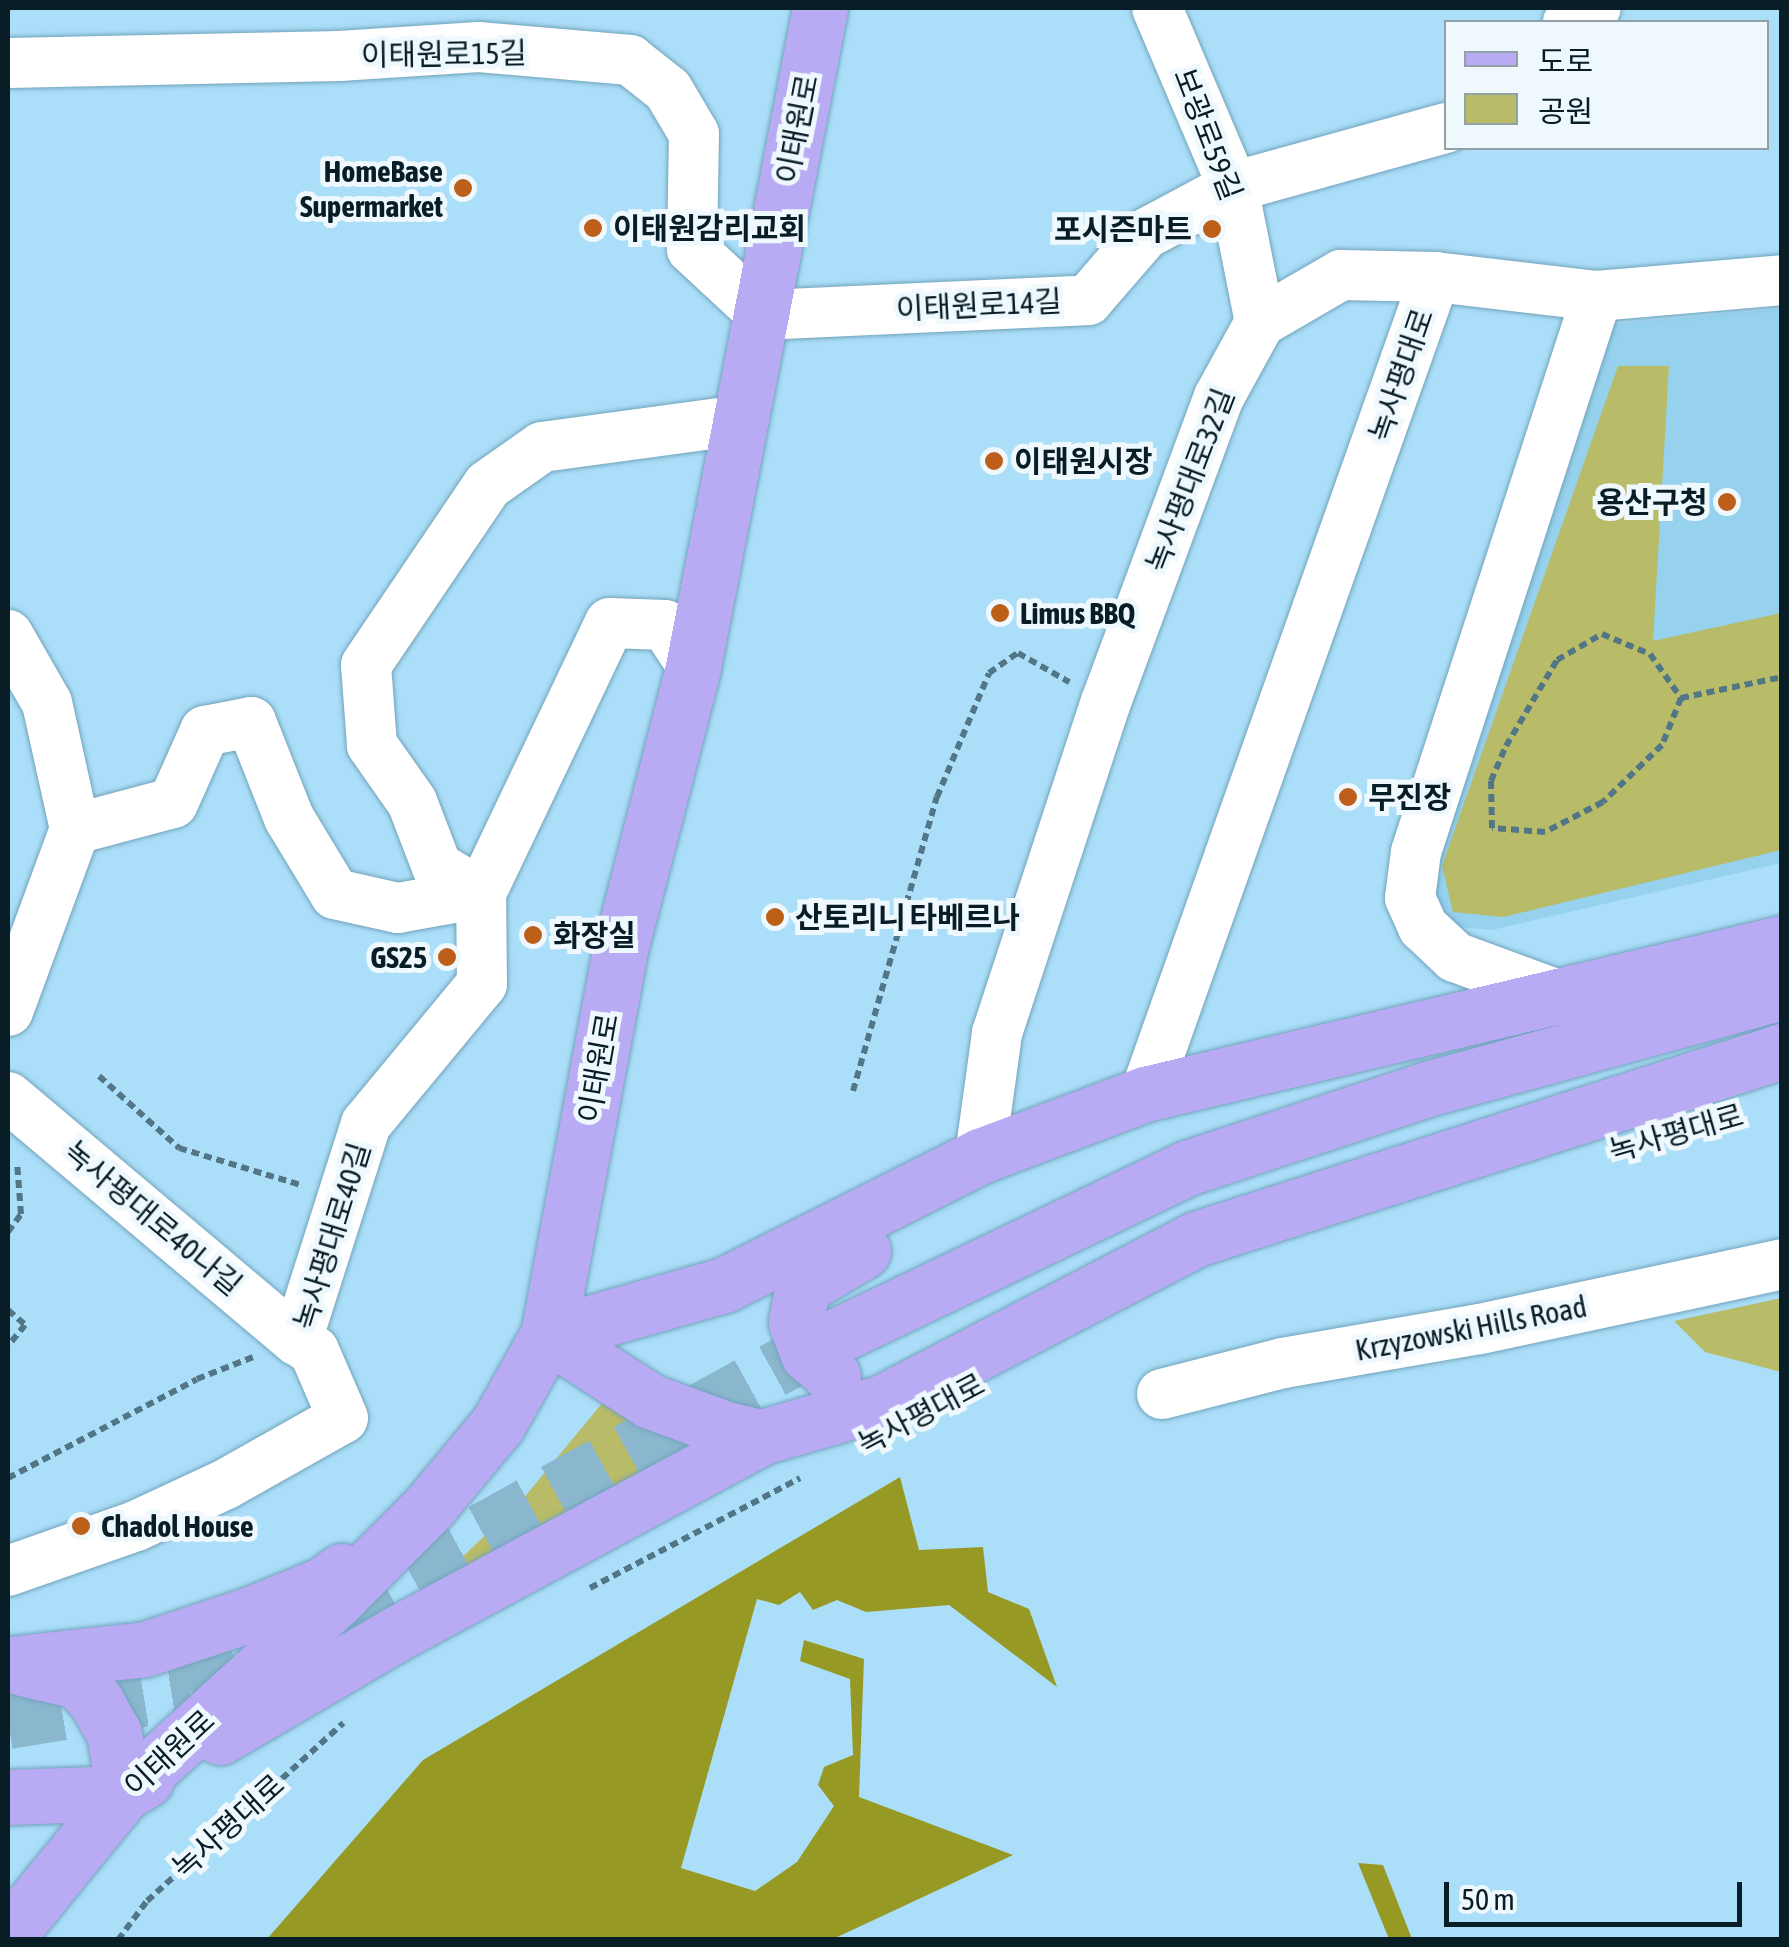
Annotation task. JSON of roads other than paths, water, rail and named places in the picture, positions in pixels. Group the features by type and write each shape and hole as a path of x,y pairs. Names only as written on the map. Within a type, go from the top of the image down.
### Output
{"main road":[{"name":"이태원로","path":"8,1935 124,1793 337,1599 429,1508 498,1424 548,1335 619,954 692,667 820,8"},
{"path":"548,1335 724,1285 960,1166 1145,1094 1782,943"},
{"path":"824,1342 1186,1168 1427,1089 1782,992"},
{"path":"8,1797 124,1793 396,1634 762,1437 883,1402 1196,1240 1782,1051"},
{"path":"883,1402 837,1379 808,1354 796,1322 802,1287 902,1232 960,1166"},
{"path":"548,1335 650,1400 726,1430 762,1437"},
{"path":"8,1664 145,1649 251,1614 324,1584 429,1508"},
{"path":"8,1664 78,1681 114,1733 124,1793"}],"street":[{"name":"보광로59길","path":"1157,8 1234,187 1260,322"},
{"path":"1572,20 1596,8"},
{"name":"이태원로15길","path":"8,63 339,56 479,47 630,60 668,90 694,134 692,250 762,314"},
{"name":"이태원로14길","path":"762,314 1088,300 1146,234 1234,187 1444,129"},
{"path":"1260,322 1341,275 1435,277 1596,296 1782,280"},
{"name":"녹사평대로","path":"1145,1094 1435,277"},
{"path":"1555,994 1455,957 1423,927 1410,898 1416,852 1596,296"},
{"name":"녹사평대로32길","path":"960,1166 997,1034 1106,702 1220,397 1260,322"},
{"path":"481,893 437,868 412,802 372,746 366,666 488,485 542,447 741,420"},
{"name":"녹사평대로40길","path":"8,1571 136,1526 226,1484 344,1418 314,1352 298,1340 366,1124 482,984 481,893 610,623 665,625 692,667"},
{"path":"8,635 47,703 75,829 8,1011"},
{"path":"75,829 173,803 205,731 250,722 288,818 335,894 398,908 481,893"},
{"name":"녹사평대로40나길","path":"10,1099 298,1340"},
{"name":"Krzyzowski Hills Road","path":"1162,1394 1283,1363 1480,1329 1782,1264"}],"tunnel":[{"path":"8,1721 191,1691 824,1342"}],"place":[{"name":"HomeBase Supermarket","path":"463,188"},
{"name":"이태원감리교회","path":"593,228"},
{"name":"포시즌마트","path":"1212,229"},
{"name":"이태원시장","path":"994,461"},
{"name":"용산구청","path":"1727,502"},
{"name":"Limus BBQ","path":"1000,613"},
{"name":"무진장","path":"1348,797"},
{"name":"산토리니 타베르나","path":"775,917"},
{"name":"화장실","path":"533,935"},
{"name":"GS25","path":"447,957"},
{"name":"Chadol House","path":"81,1526"}]}
